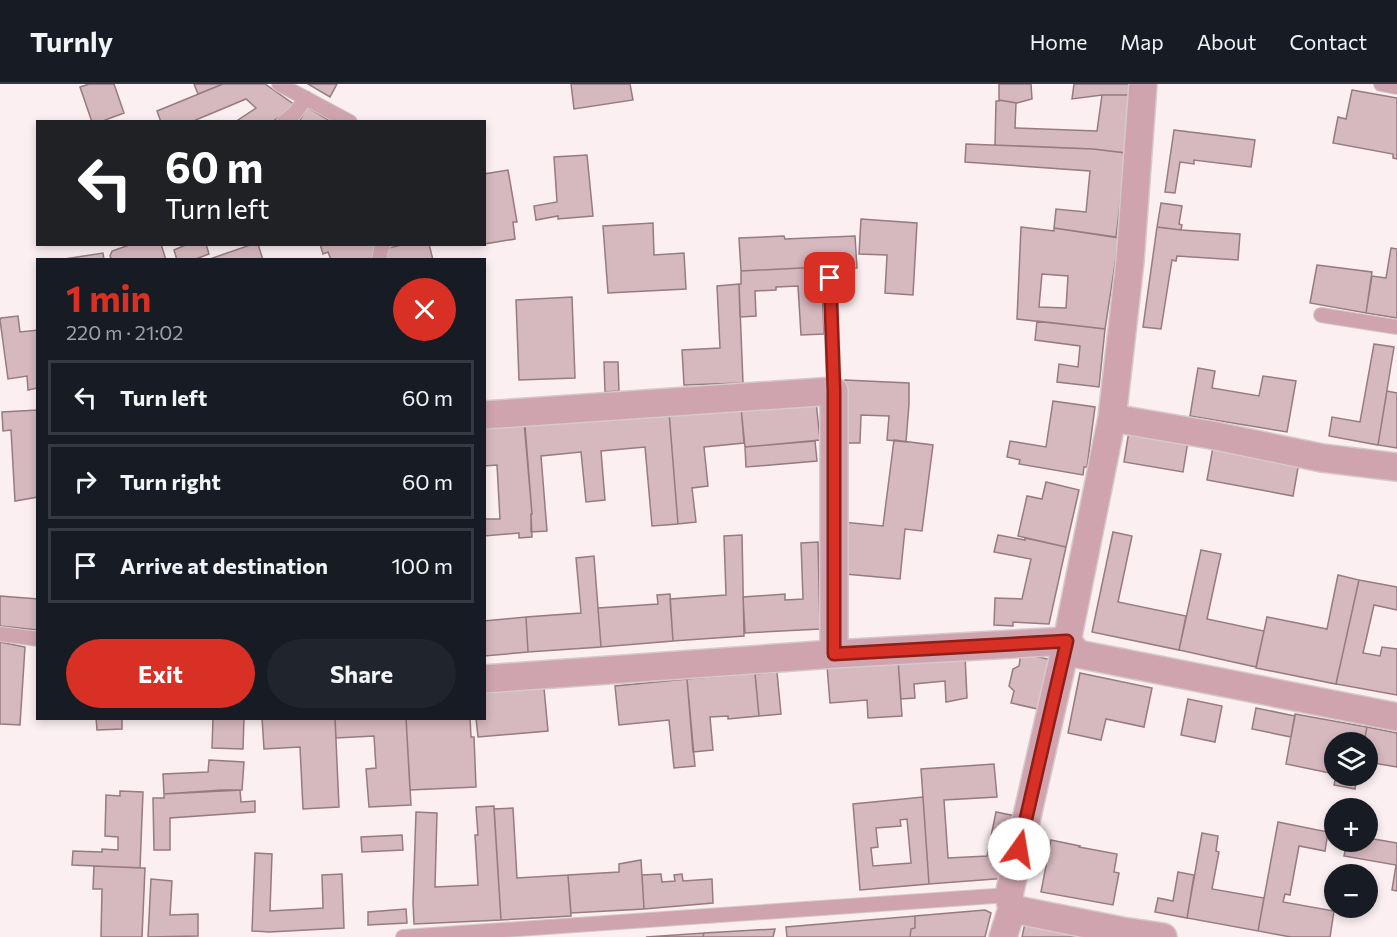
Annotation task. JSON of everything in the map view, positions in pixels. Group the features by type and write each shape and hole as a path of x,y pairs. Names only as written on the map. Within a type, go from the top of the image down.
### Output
{"street":[{"path":"1003,937 1112,418 1130,261 1143,84"},
{"path":"486,415 834,391 834,654"},
{"path":"1112,418 1211,435 1322,458 1397,467"},
{"path":"486,679 834,654 1067,641"},
{"path":"1067,641 1078,654 1397,717"},
{"path":"1010,902 1122,931 1162,937"}],"lane":[{"path":"279,84 346,120"},
{"path":"1382,84 1397,87"},
{"path":"286,120 306,98"},
{"path":"830,278 834,391"},
{"path":"1321,315 1397,327"},
{"path":"0,634 36,639"},
{"path":"403,937 1010,902"}],"building":[{"path":"89,84 114,84 124,113 105,120 91,120 80,87"},
{"path":"194,84 223,84 198,94"},
{"path":"223,84 265,84 295,105 275,120 238,120 256,108 246,99 196,120 160,120 157,111"},
{"path":"308,84 337,84 330,97"},
{"path":"571,84 630,84 633,100 574,109"},
{"path":"999,84 1031,84 1032,99 1017,103 999,100"},
{"path":"1074,84 1133,84 1132,95 1102,95 1072,99"},
{"path":"1352,90 1397,98 1397,159 1393,158 1393,154 1333,143 1338,117 1346,119"},
{"path":"1102,95 1132,95 1126,153 1093,149 995,145 996,101 1016,103 1015,128 1097,131"},
{"path":"307,107 329,120 300,120"},
{"path":"1174,130 1255,140 1251,167 1194,160 1194,164 1180,162 1175,193 1165,192"},
{"path":"966,144 1093,149 1126,153 1116,237 1054,228 1056,209 1086,212 1090,171 965,162"},
{"path":"587,155 593,216 558,219 558,216 536,220 534,206 557,202 554,157"},
{"path":"508,170 517,222 513,222 515,239 486,244 486,174"},
{"path":"1161,203 1182,206 1179,224 1182,225 1181,230 1157,227"},
{"path":"861,219 917,223 913,295 885,293 887,255 859,254"},
{"path":"653,223 654,255 684,253 686,289 608,293 603,226"},
{"path":"1021,227 1054,231 1054,228 1119,238 1105,329 1017,319","holes":["1042,274 1068,276 1066,308 1039,307"]},
{"path":"1157,227 1240,234 1238,260 1177,256 1176,261 1172,260 1161,329 1143,327"},
{"path":"784,236 785,239 855,236 857,268 821,270 821,267 741,271 739,238"},
{"path":"126,246 162,246 165,258 111,258 112,251"},
{"path":"183,246 207,246 209,254 198,258 176,258 174,250"},
{"path":"247,246 259,246 262,258 213,258"},
{"path":"321,246 376,246 376,258 330,258 328,252 323,254"},
{"path":"397,246 430,246 432,258 386,258 384,249"},
{"path":"1391,248 1397,249 1397,318 1366,313 1372,276 1386,278"},
{"path":"103,253 104,258 71,258"},
{"path":"1317,265 1372,272 1366,313 1310,303"},
{"path":"821,267 824,334 801,335 798,286 755,291 756,316 740,317 741,271"},
{"path":"739,284 743,383 684,385 682,350 720,348 717,286"},
{"path":"572,297 575,378 519,380 516,300"},
{"path":"18,316 20,332 36,330 36,388 28,390 27,376 8,379 1,318"},
{"path":"1037,321 1105,329 1099,387 1057,382 1059,364 1078,367 1080,346 1035,340"},
{"path":"1374,344 1394,347 1378,445 1329,436 1332,417 1360,422"},
{"path":"604,362 618,362 619,391 605,392"},
{"path":"1198,368 1215,371 1212,388 1259,396 1263,376 1296,381 1287,432 1190,416"},
{"path":"845,380 909,383 906,442 887,440 889,416 861,415 860,443 840,443 841,383"},
{"path":"1387,391 1397,393 1397,448 1378,445"},
{"path":"816,401 820,440 745,447 741,408"},
{"path":"1053,401 1095,407 1087,467 1084,467 1083,475 1019,464 1020,460 1007,457 1010,441 1046,447"},
{"path":"741,406 744,443 704,447 708,486 692,488 696,522 678,524 669,412"},
{"path":"36,410 36,497 15,501 11,430 3,431 2,412"},
{"path":"669,412 678,524 652,526 645,447 601,451 605,500 586,502 581,452 541,456 547,531 531,532 532,514 525,426"},
{"path":"524,422 532,537 519,538 519,533 486,536 486,519 500,519 497,465 486,466 486,425"},
{"path":"1129,431 1188,441 1183,472 1124,462"},
{"path":"894,440 933,445 922,531 905,529 900,579 845,574 843,522 883,526"},
{"path":"815,441 817,461 746,467 745,447"},
{"path":"1213,447 1299,462 1293,496 1207,480"},
{"path":"1046,482 1079,490 1066,547 1018,536 1027,496 1042,499"},
{"path":"1113,532 1132,536 1118,602 1186,616 1179,650 1092,632"},
{"path":"742,535 744,636 673,641 670,599 726,595 724,536"},
{"path":"998,535 1066,547 1049,624 1013,622 1013,626 994,625 995,598 1022,599 1031,559 994,552"},
{"path":"818,542 820,629 745,633 743,597 785,594 785,600 803,599 801,543"},
{"path":"1201,550 1221,554 1207,619 1264,631 1256,667 1179,650"},
{"path":"594,556 601,647 528,652 526,617 581,613 576,558"},
{"path":"1338,575 1359,580 1336,684 1256,668 1267,617 1327,629"},
{"path":"1359,580 1397,587 1397,610 1374,605 1363,653 1380,656 1382,647 1397,649 1397,695 1336,684"},
{"path":"670,594 673,641 601,647 598,608 658,604 657,595"},
{"path":"0,596 36,599 36,630 0,626"},
{"path":"526,617 528,652 486,656 486,621"},
{"path":"0,642 25,647 20,725 0,724"},
{"path":"1021,653 1052,660 1042,710 1011,703 1014,691 1009,686 1013,669 1019,666"},
{"path":"965,655 967,698 946,702 945,681 914,684 915,698 901,699 898,660"},
{"path":"898,660 902,716 868,718 867,700 830,703 827,666"},
{"path":"777,672 781,714 759,716 755,674"},
{"path":"755,673 759,716 728,719 728,716 710,717 713,750 693,752 687,679"},
{"path":"1080,673 1152,688 1144,727 1106,719 1101,740 1068,733"},
{"path":"687,679 695,766 674,768 669,720 619,725 615,686"},
{"path":"544,688 548,731 478,737 476,720 486,720 486,693"},
{"path":"1188,699 1222,706 1215,742 1181,735"},
{"path":"1256,708 1295,716 1291,737 1252,729"},
{"path":"1295,714 1367,727 1366,732 1324,732 1324,772 1286,764"},
{"path":"96,720 122,720 122,729 97,730"},
{"path":"213,720 244,720 243,749 212,748"},
{"path":"262,720 335,720 339,807 303,809 300,747 264,749"},
{"path":"335,720 406,720 411,805 369,807 366,769 376,768 374,736 336,738"},
{"path":"406,720 470,720 471,737 474,737 476,787 410,790"},
{"path":"1367,727 1397,733 1397,767 1378,764 1378,732 1366,732"},
{"path":"209,760 244,762 242,790 164,794 163,774 208,772"},
{"path":"994,764 997,797 944,800 948,858 987,856 996,812 1020,817 1008,878 929,884 921,769"},
{"path":"1339,786 1355,786 1355,789"},
{"path":"240,790 241,802 255,801 255,812 170,818 170,850 154,850 153,798 164,798 164,794"},
{"path":"120,791 143,792 140,868 72,865 73,851 118,850 118,837 105,836 106,795 120,796"},
{"path":"923,797 929,884 860,890 853,804","holes":["907,819 911,863 873,866 871,848 878,847 876,828 901,826 900,820"]},
{"path":"494,806 501,920 414,924 416,812 437,813 435,887 478,885 476,807"},
{"path":"513,808 517,878 568,875 571,916 501,920 494,809"},
{"path":"1278,822 1324,831 1324,851 1299,846 1290,895 1285,894 1283,902 1324,909 1324,918 1333,918 1330,937 1291,937 1258,931"},
{"path":"1202,833 1218,836 1216,851 1219,852 1212,889 1264,898 1258,931 1187,918"},
{"path":"402,835 403,850 362,852 361,837"},
{"path":"1051,840 1117,854 1114,872 1119,873 1113,905 1041,892"},
{"path":"1378,840 1397,843 1397,891 1392,890 1396,865 1344,856 1345,852 1378,852"},
{"path":"255,853 272,854 270,911 323,908 322,875 342,874 344,928 252,931"},
{"path":"641,860 644,909 571,913 568,875 619,872 619,864"},
{"path":"94,866 145,868 142,937 101,937 102,889 93,889"},
{"path":"1178,872 1194,875 1187,918 1155,912 1158,898 1173,901"},
{"path":"661,874 662,882 675,881 674,875 682,874 683,881 712,879 713,903 644,909 642,875"},
{"path":"151,879 172,881 170,915 198,914 198,936 148,937"},
{"path":"406,909 407,923 368,925 368,912"},
{"path":"985,910 991,913 985,937 910,937 911,929 915,928 915,916"},
{"path":"915,916 915,928 911,929 910,937 787,937 786,927"},
{"path":"1025,923 1101,937 1022,937"},
{"path":"775,929 773,937 703,937 704,933"},
{"path":"704,933 703,937 646,937"}],"route":[{"path":"830,278 834,391 834,654 1067,641 1019,849"}]}
